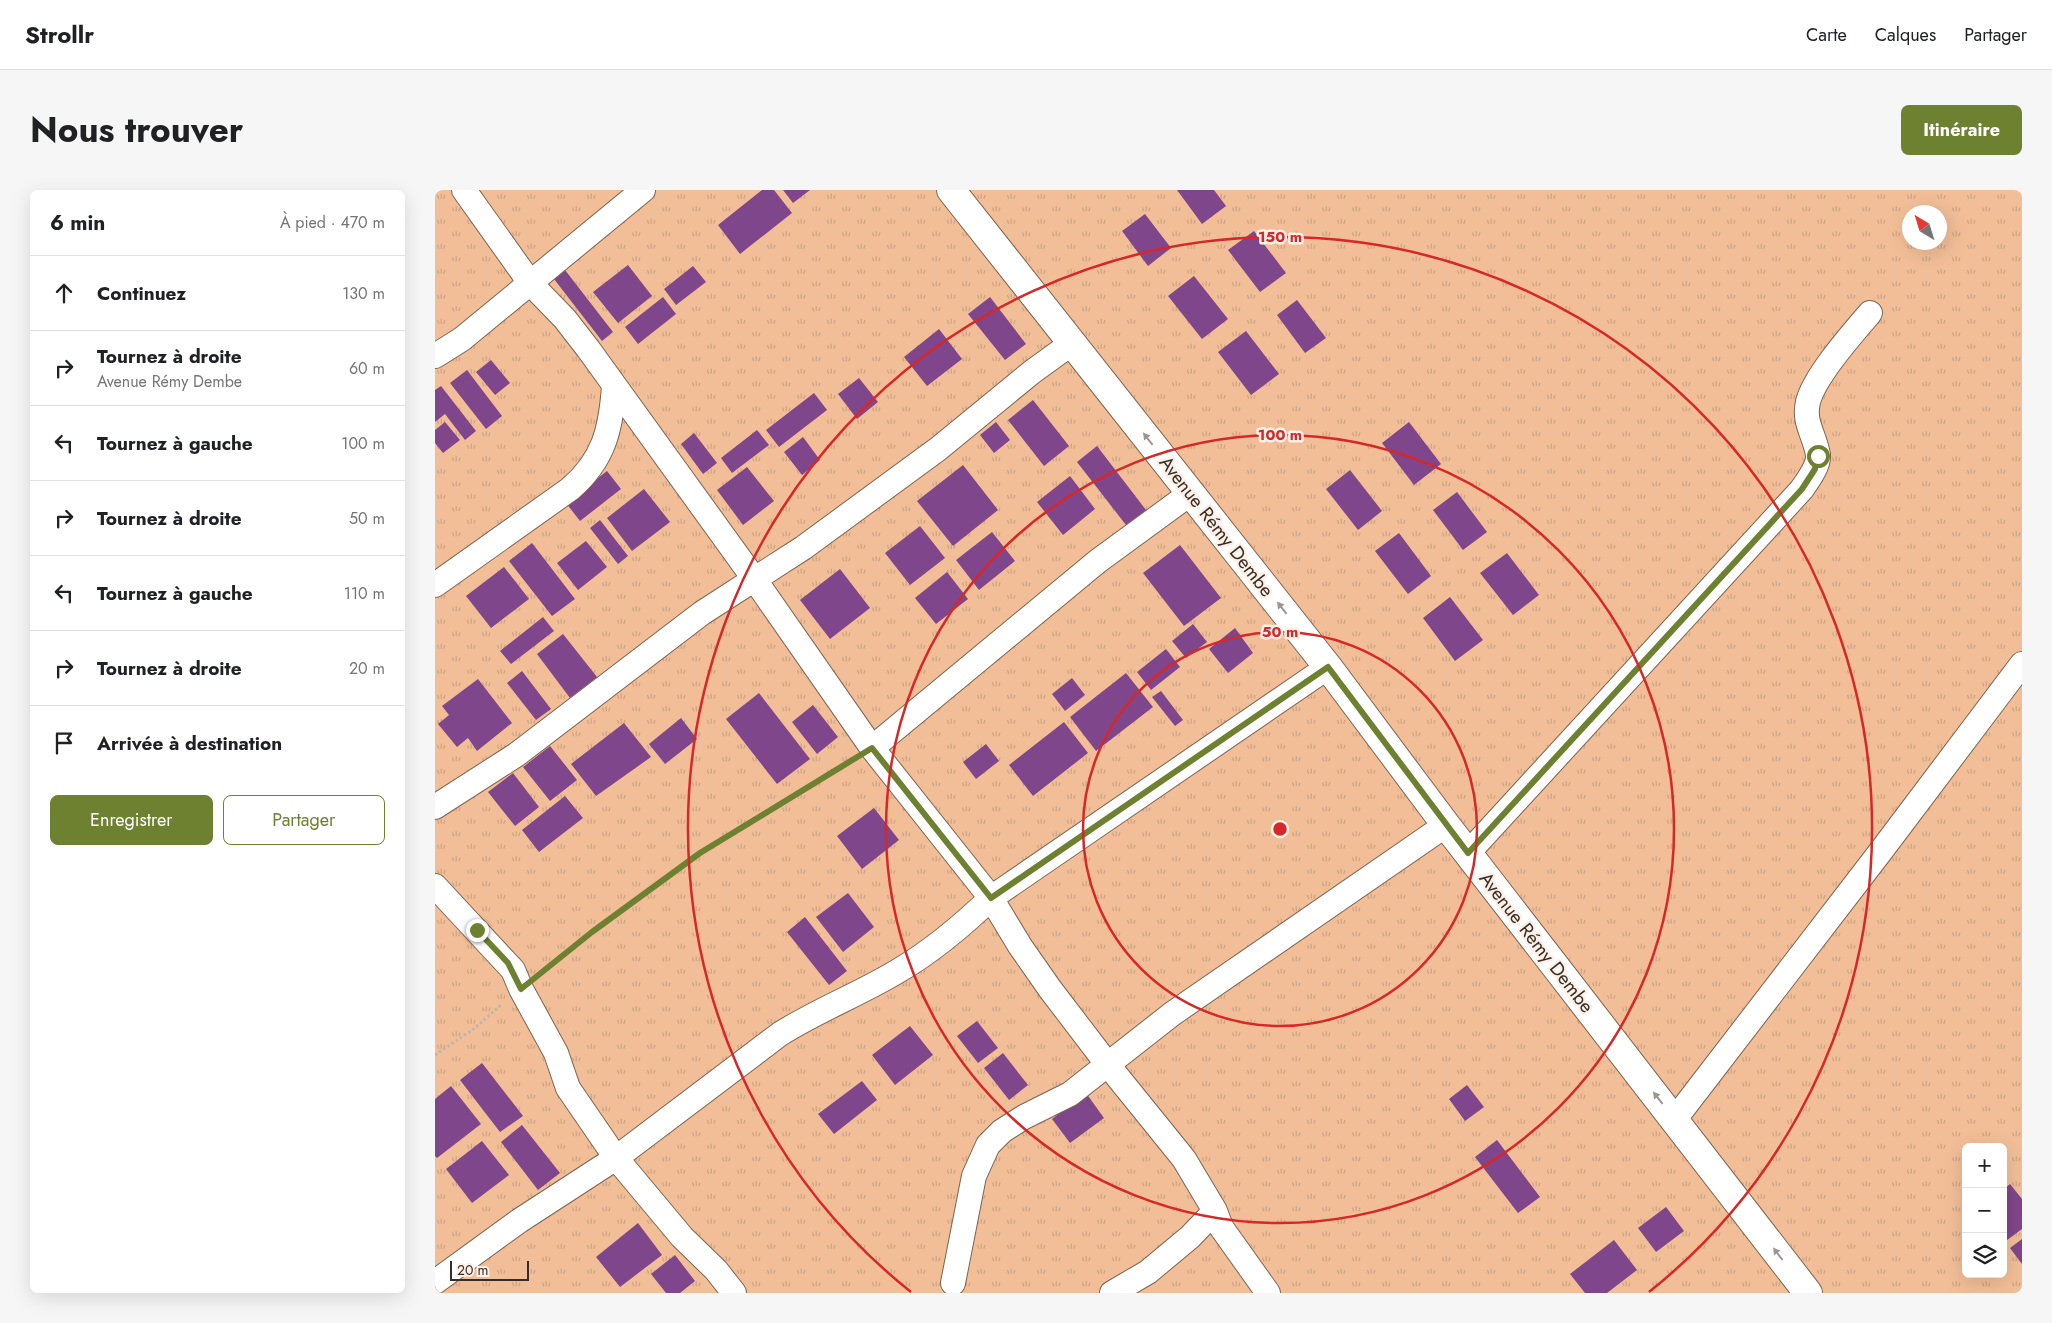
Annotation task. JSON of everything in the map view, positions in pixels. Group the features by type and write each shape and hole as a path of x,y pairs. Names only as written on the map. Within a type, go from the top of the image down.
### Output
{"street":[{"path":"464,190 531,284 565,320 614,386 755,580 872,748 991,898 1020,946 1050,989 1108,1066 1184,1159 1215,1211 1221,1227 1230,1242 1268,1293"},
{"path":"435,356 462,339 531,284 643,190"},
{"name":"Avenue Rémy Dembe","path":"951,190 1328,667 1446,825 1675,1119 1799,1290"},
{"path":"1468,853 1802,489 1815,469 1818,456 1807,417 1808,401 1815,386 1844,344 1870,313"},
{"path":"435,807 516,755 701,613 803,548 939,449 1032,372 1072,343"},
{"path":"435,585 586,476 605,440 612,415 614,386"},
{"path":"872,748 1098,561 1191,494"},
{"path":"1675,1119 2022,664"},
{"path":"435,1282 519,1221 616,1158 780,1034 805,1018 898,971 959,929 991,898 1328,667"},
{"path":"953,1283 974,1176 988,1145 1002,1130 1023,1117 1070,1094 1108,1066 1171,1014 1446,825"},
{"path":"435,886 508,963 556,1053 568,1088 616,1158 682,1237 717,1270 734,1293"},
{"path":"1112,1293 1147,1272 1190,1236 1215,1211"}],"path":[{"path":"435,1055 475,1028 592,932 700,853 872,748"}],"green space":[{"path":"435,190 2022,190 2022,1293 435,1293"}],"building":[{"path":"762,190 774,190 792,213 740,254 718,225"},
{"path":"783,190 810,190 793,203"},
{"path":"1177,190 1214,190 1226,206 1202,224"},
{"path":"1145,214 1171,248 1148,266 1122,231"},
{"path":"1254,231 1286,273 1260,292 1228,250"},
{"path":"628,265 652,296 618,323 593,292"},
{"path":"693,266 706,282 676,305 664,289"},
{"path":"565,270 613,332 602,341 554,279"},
{"path":"1194,276 1228,319 1202,339 1168,296"},
{"path":"663,297 676,314 638,344 625,327"},
{"path":"990,297 1026,344 1005,360 968,314"},
{"path":"1297,300 1326,338 1305,353 1277,315"},
{"path":"939,329 962,359 927,386 904,357"},
{"path":"1246,331 1279,374 1251,395 1218,352"},
{"path":"491,360 510,383 495,395 476,372"},
{"path":"467,370 502,416 486,429 450,383"},
{"path":"859,378 878,402 857,419 838,394"},
{"path":"441,386 476,431 465,440 445,414 435,422 435,390"},
{"path":"814,393 827,410 779,447 766,430"},
{"path":"1033,400 1069,446 1044,466 1008,420"},
{"path":"445,422 460,440 443,453 435,443 435,430"},
{"path":"996,422 1010,440 994,453 980,435"},
{"path":"1409,422 1441,464 1414,485 1382,443"},
{"path":"757,430 769,445 732,473 721,458"},
{"path":"694,433 717,463 703,474 681,444"},
{"path":"803,437 820,460 802,475 784,452"},
{"path":"1097,446 1146,510 1126,525 1077,462"},
{"path":"963,465 998,510 953,546 917,501"},
{"path":"747,467 774,501 743,525 717,490"},
{"path":"1350,470 1382,511 1358,530 1326,489"},
{"path":"607,471 621,489 580,521 566,503"},
{"path":"1070,476 1095,509 1063,535 1037,502"},
{"path":"644,489 670,522 632,551 607,518"},
{"path":"1457,492 1487,532 1463,550 1433,510"},
{"path":"600,520 628,556 618,564 590,528"},
{"path":"920,526 945,558 910,585 885,553"},
{"path":"992,532 1015,561 979,590 956,560"},
{"path":"1399,533 1431,576 1408,594 1375,551"},
{"path":"586,541 607,567 578,590 557,563"},
{"path":"532,543 575,599 552,616 509,561"},
{"path":"1180,545 1221,598 1184,626 1143,573"},
{"path":"1507,553 1539,595 1513,615 1480,573"},
{"path":"504,567 529,599 491,628 466,596"},
{"path":"840,569 870,608 830,639 800,600"},
{"path":"947,572 968,599 936,624 915,598"},
{"path":"1450,597 1483,640 1455,661 1423,618"},
{"path":"543,617 554,631 511,664 500,651"},
{"path":"1193,624 1207,642 1186,658 1172,641"},
{"path":"1235,628 1253,653 1228,673 1209,649"},
{"path":"563,634 597,677 570,698 537,654"},
{"path":"1166,649 1180,667 1151,690 1137,672"},
{"path":"522,671 551,709 536,720 507,683"},
{"path":"1126,673 1153,707 1096,751 1070,717"},
{"path":"1072,678 1085,695 1065,711 1052,694"},
{"path":"478,679 512,723 477,751 468,738 457,747 438,724 449,715 442,706"},
{"path":"1161,691 1183,720 1175,726 1152,697"},
{"path":"759,693 810,759 777,784 726,719"},
{"path":"813,705 838,737 817,754 792,722"},
{"path":"681,718 697,739 665,764 649,744"},
{"path":"1064,722 1088,753 1033,796 1009,765"},
{"path":"624,723 651,757 596,796 571,764"},
{"path":"986,744 999,761 976,779 963,762"},
{"path":"550,746 577,780 550,801 523,767"},
{"path":"513,773 539,807 515,826 488,792"},
{"path":"565,796 583,818 539,852 522,830"},
{"path":"874,808 899,840 862,869 837,836"},
{"path":"848,893 874,927 843,952 816,917"},
{"path":"805,917 847,971 829,985 787,932"},
{"path":"977,1021 998,1048 978,1063 957,1036"},
{"path":"910,1026 933,1055 895,1085 872,1055"},
{"path":"1003,1053 1028,1085 1009,1100 984,1068"},
{"path":"482,1063 523,1116 500,1132 460,1080"},
{"path":"862,1081 877,1100 834,1134 818,1114"},
{"path":"1467,1085 1484,1107 1465,1121 1449,1099"},
{"path":"451,1086 481,1124 437,1158 435,1156 435,1099"},
{"path":"1086,1093 1104,1118 1070,1143 1052,1119"},
{"path":"522,1125 560,1173 538,1190 501,1142"},
{"path":"1497,1140 1540,1197 1518,1213 1475,1157"},
{"path":"482,1141 509,1175 472,1203 446,1169"},
{"path":"2010,1184 2022,1199 2022,1229 2007,1240 2007,1188"},
{"path":"1666,1207 1684,1231 1656,1252 1638,1228"},
{"path":"638,1223 662,1255 620,1287 596,1257"},
{"path":"2022,1239 2022,1264 2010,1248"},
{"path":"1614,1240 1637,1270 1607,1293 1585,1293 1570,1274"},
{"path":"675,1255 695,1281 680,1293 666,1293 651,1274"}],"route":[{"path":"477,930 508,963 521,989 592,932 700,853 756,817 872,748 991,898 1328,667 1468,853 1802,489 1815,469 1818,456"}]}
